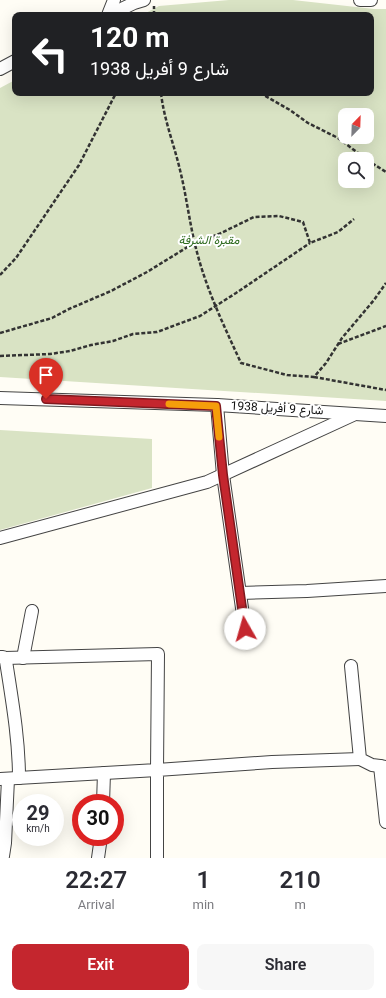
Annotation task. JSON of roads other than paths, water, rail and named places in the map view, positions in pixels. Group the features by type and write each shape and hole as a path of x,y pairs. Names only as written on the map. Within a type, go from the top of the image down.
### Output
{"street":[{"path":"110,12 114,0"},
{"path":"115,12 144,0"},
{"path":"360,0 371,0"},
{"path":"0,69 12,63"},
{"name":"شارع 9 أفريل 1938","path":"0,398 216,406 386,416"},
{"path":"216,406 223,475 245,629"},
{"path":"0,538 207,482 355,414"},
{"path":"240,593 308,591 386,586"},
{"path":"23,658 32,611"},
{"path":"2,857 6,843 9,779 19,766 16,731 3,658 158,654 157,858"},
{"path":"350,666 360,759"},
{"path":"9,779 272,762 360,759 372,765 383,767 386,822"},
{"path":"103,794 104,773"},
{"path":"98,858 100,846"}],"park label":[{"name":"مقبرة الشرفة","path":"209,241"}]}
